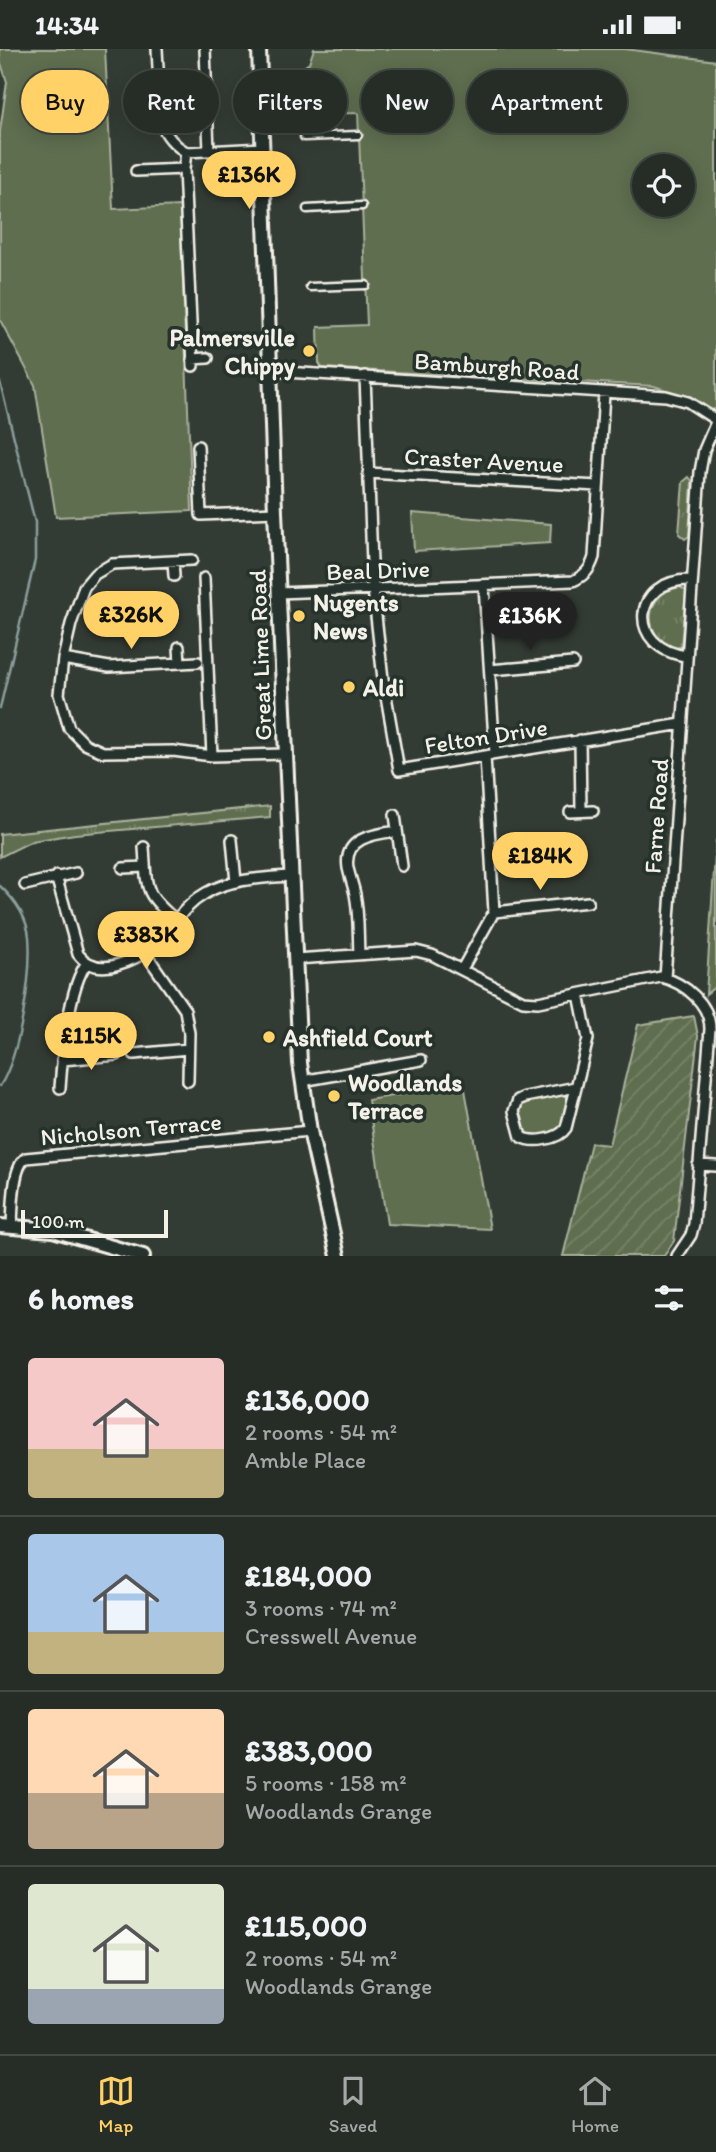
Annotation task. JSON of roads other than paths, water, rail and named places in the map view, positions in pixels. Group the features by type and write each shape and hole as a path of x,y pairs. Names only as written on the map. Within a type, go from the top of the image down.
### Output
{"main road":[{"name":"Great Lime Road","path":"259,49 290,876 302,1080 310,1131 338,1256"},
{"path":"6,1226 75,1234 143,1256"}],"street":[{"path":"157,49 158,70"},
{"path":"205,49 209,151"},
{"path":"166,133 175,146 186,152 263,148"},
{"path":"304,137 358,135"},
{"path":"186,152 184,169 193,363 208,358"},
{"path":"136,171 184,169"},
{"path":"307,209 362,206"},
{"path":"310,288 366,285"},
{"name":"Bamburgh Road","path":"270,371 667,395 688,402 716,421"},
{"path":"365,376 373,589"},
{"name":"Beal Drive","path":"279,593 484,586 573,581 584,576 591,568 594,557 604,393"},
{"name":"Farne Road","path":"665,978 700,472 704,450 716,421"},
{"path":"198,446 201,515 275,512"},
{"name":"Craster Avenue","path":"368,473 598,486"},
{"path":"192,560 112,564 95,574 84,587 63,659 59,694 69,728 85,744 103,752 173,751 212,756 285,754"},
{"path":"173,561 174,576"},
{"path":"204,578 212,756"},
{"path":"687,656 669,653 652,642 646,630 644,610 651,595 664,584 692,580"},
{"path":"462,969 494,912 490,670 484,586"},
{"name":"Felton Drive","path":"373,589 383,680 399,770 682,724"},
{"path":"179,647 180,663"},
{"path":"63,659 109,667 198,662"},
{"path":"490,670 573,663"},
{"name":"Felton Drive","path":"580,740 581,811"},
{"path":"570,812 593,811"},
{"path":"395,815 402,866"},
{"path":"359,954 356,904 348,865 350,853 357,841 363,838 397,831"},
{"path":"232,840 236,882"},
{"path":"144,847 146,884 150,896 177,921"},
{"path":"123,868 145,867"},
{"path":"25,885 76,873"},
{"path":"56,877 75,949 87,963 104,968 145,954 159,943 198,898 215,888 236,882 290,876"},
{"path":"494,912 588,902"},
{"path":"295,959 416,951 432,955 462,969 523,1001 538,1002 651,978 665,978 701,1002 709,1015 710,1029 693,1230 677,1256"},
{"path":"145,954 185,1010 189,1033 188,1081"},
{"path":"60,1088 64,1042 79,975 87,963"},
{"path":"576,1087 518,1100 514,1111 522,1137 532,1141 562,1133 566,1128 588,1039 579,994"},
{"path":"134,1053 188,1049"},
{"path":"62,1060 117,1055"},
{"path":"302,1080 421,1060"},
{"name":"Nicholson Terrace","path":"6,1226 17,1170 21,1161 26,1158 310,1131"},
{"path":"698,1165 716,1166"}],"waterway":[{"path":"0,382 35,522 35,560 0,708"},
{"path":"0,886 23,916 29,937 29,972 19,1035 0,1086"}],"place":[{"name":"Palmersville Chippy","path":"309,351"},
{"name":"Nugents News","path":"299,616"},
{"name":"Aldi","path":"349,687"},
{"name":"Ashfield Court","path":"269,1037"},
{"name":"Woodlands Terrace","path":"334,1096"}]}
